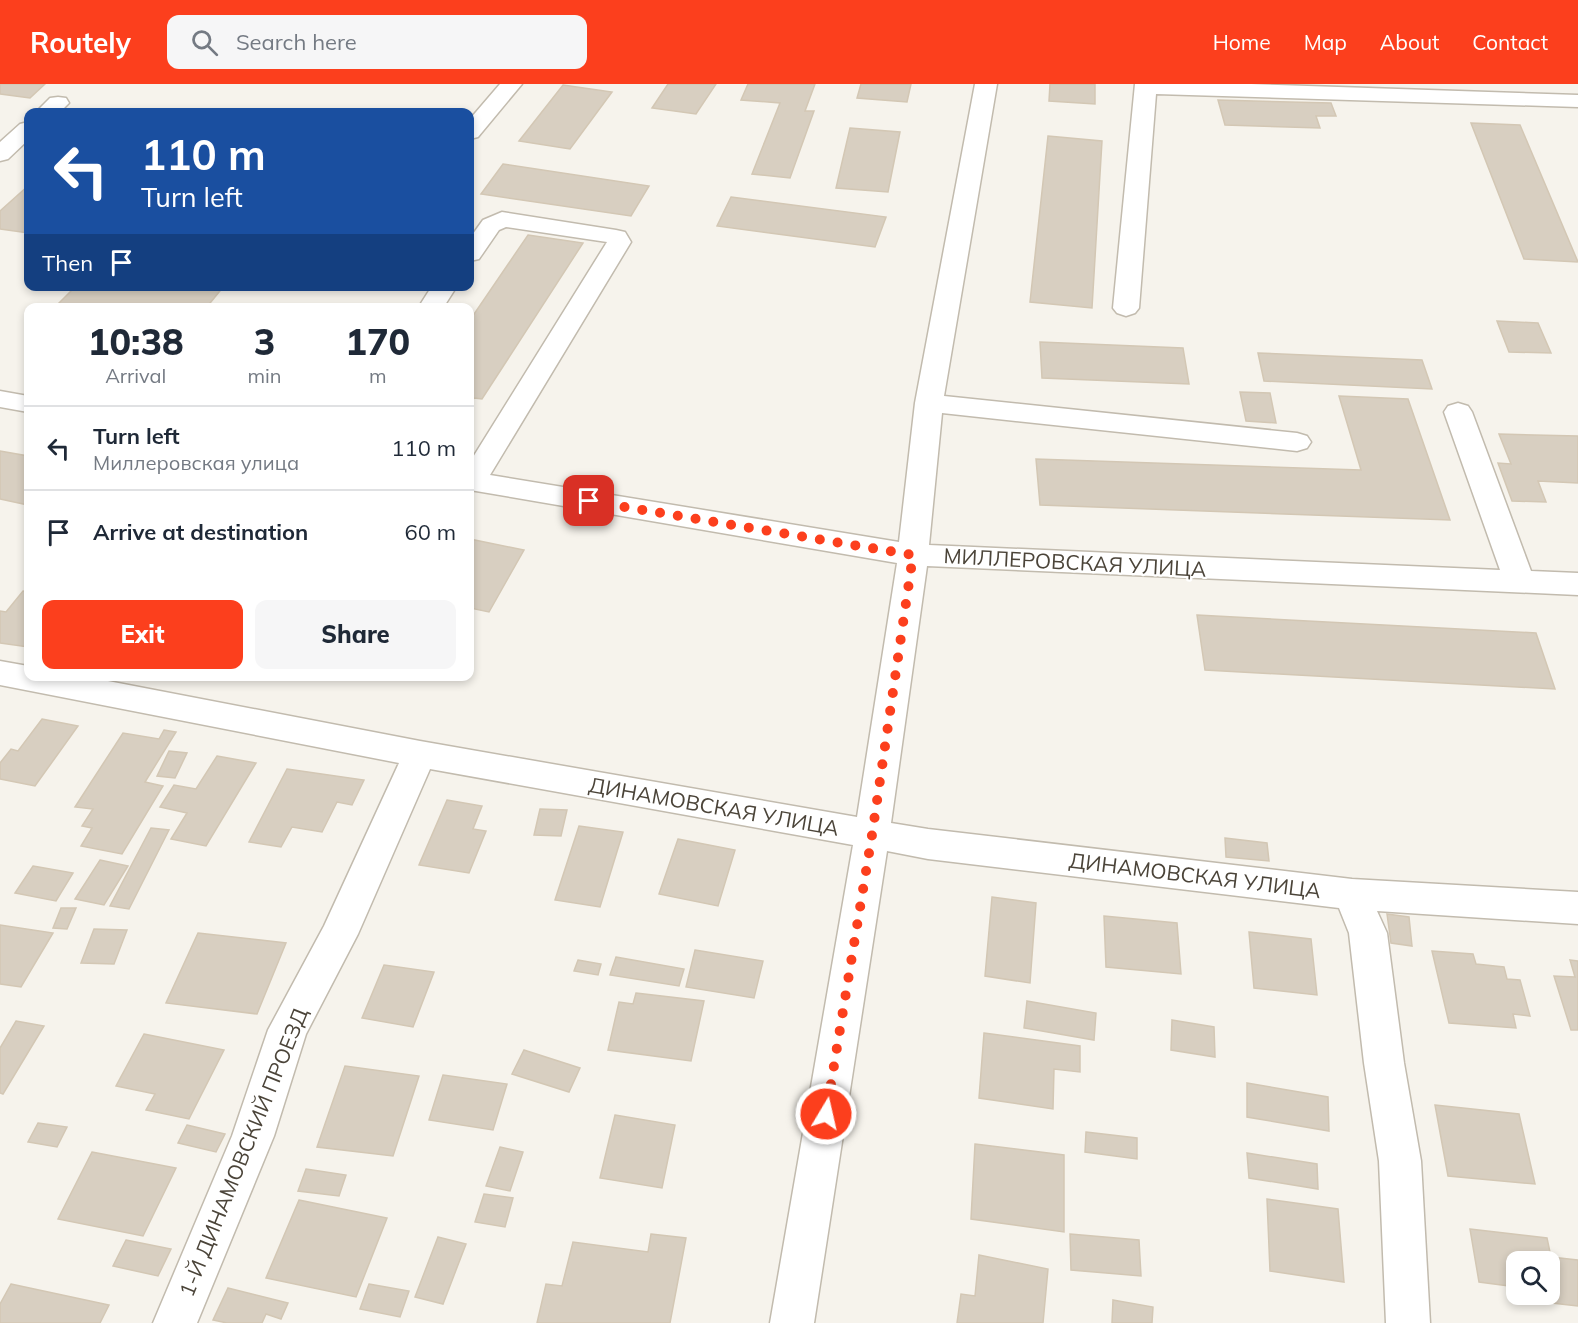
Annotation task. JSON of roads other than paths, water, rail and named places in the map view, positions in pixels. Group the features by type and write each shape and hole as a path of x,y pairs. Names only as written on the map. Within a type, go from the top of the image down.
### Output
{"street":[{"path":"474,127 511,84"},
{"path":"792,1323 872,835 913,555 929,403 986,84"},
{"path":"1126,308 1146,86 1578,101"},
{"path":"0,154 24,133"},
{"path":"474,248 491,225 502,219 606,235 616,237 619,242 474,476"},
{"path":"0,399 24,403"},
{"path":"929,403 1297,442"},
{"path":"1458,412 1520,582"},
{"name":"МИЛЛЕРОВСКАЯ УЛИЦА","path":"474,482 913,555 1578,584"},
{"name":"ДИНАМОВСКАЯ УЛИЦА","path":"0,673 24,678"},
{"name":"ДИНАМОВСКАЯ УЛИЦА","path":"41,681 420,754 928,844 1352,894 1578,908"},
{"name":"1-Й ДИНАМОВСКИЙ ПРОЕЗД","path":"175,1323 253,1136 288,1030 339,934 420,754"},
{"path":"1352,894 1368,933 1384,1063 1400,1161 1408,1323"}]}
